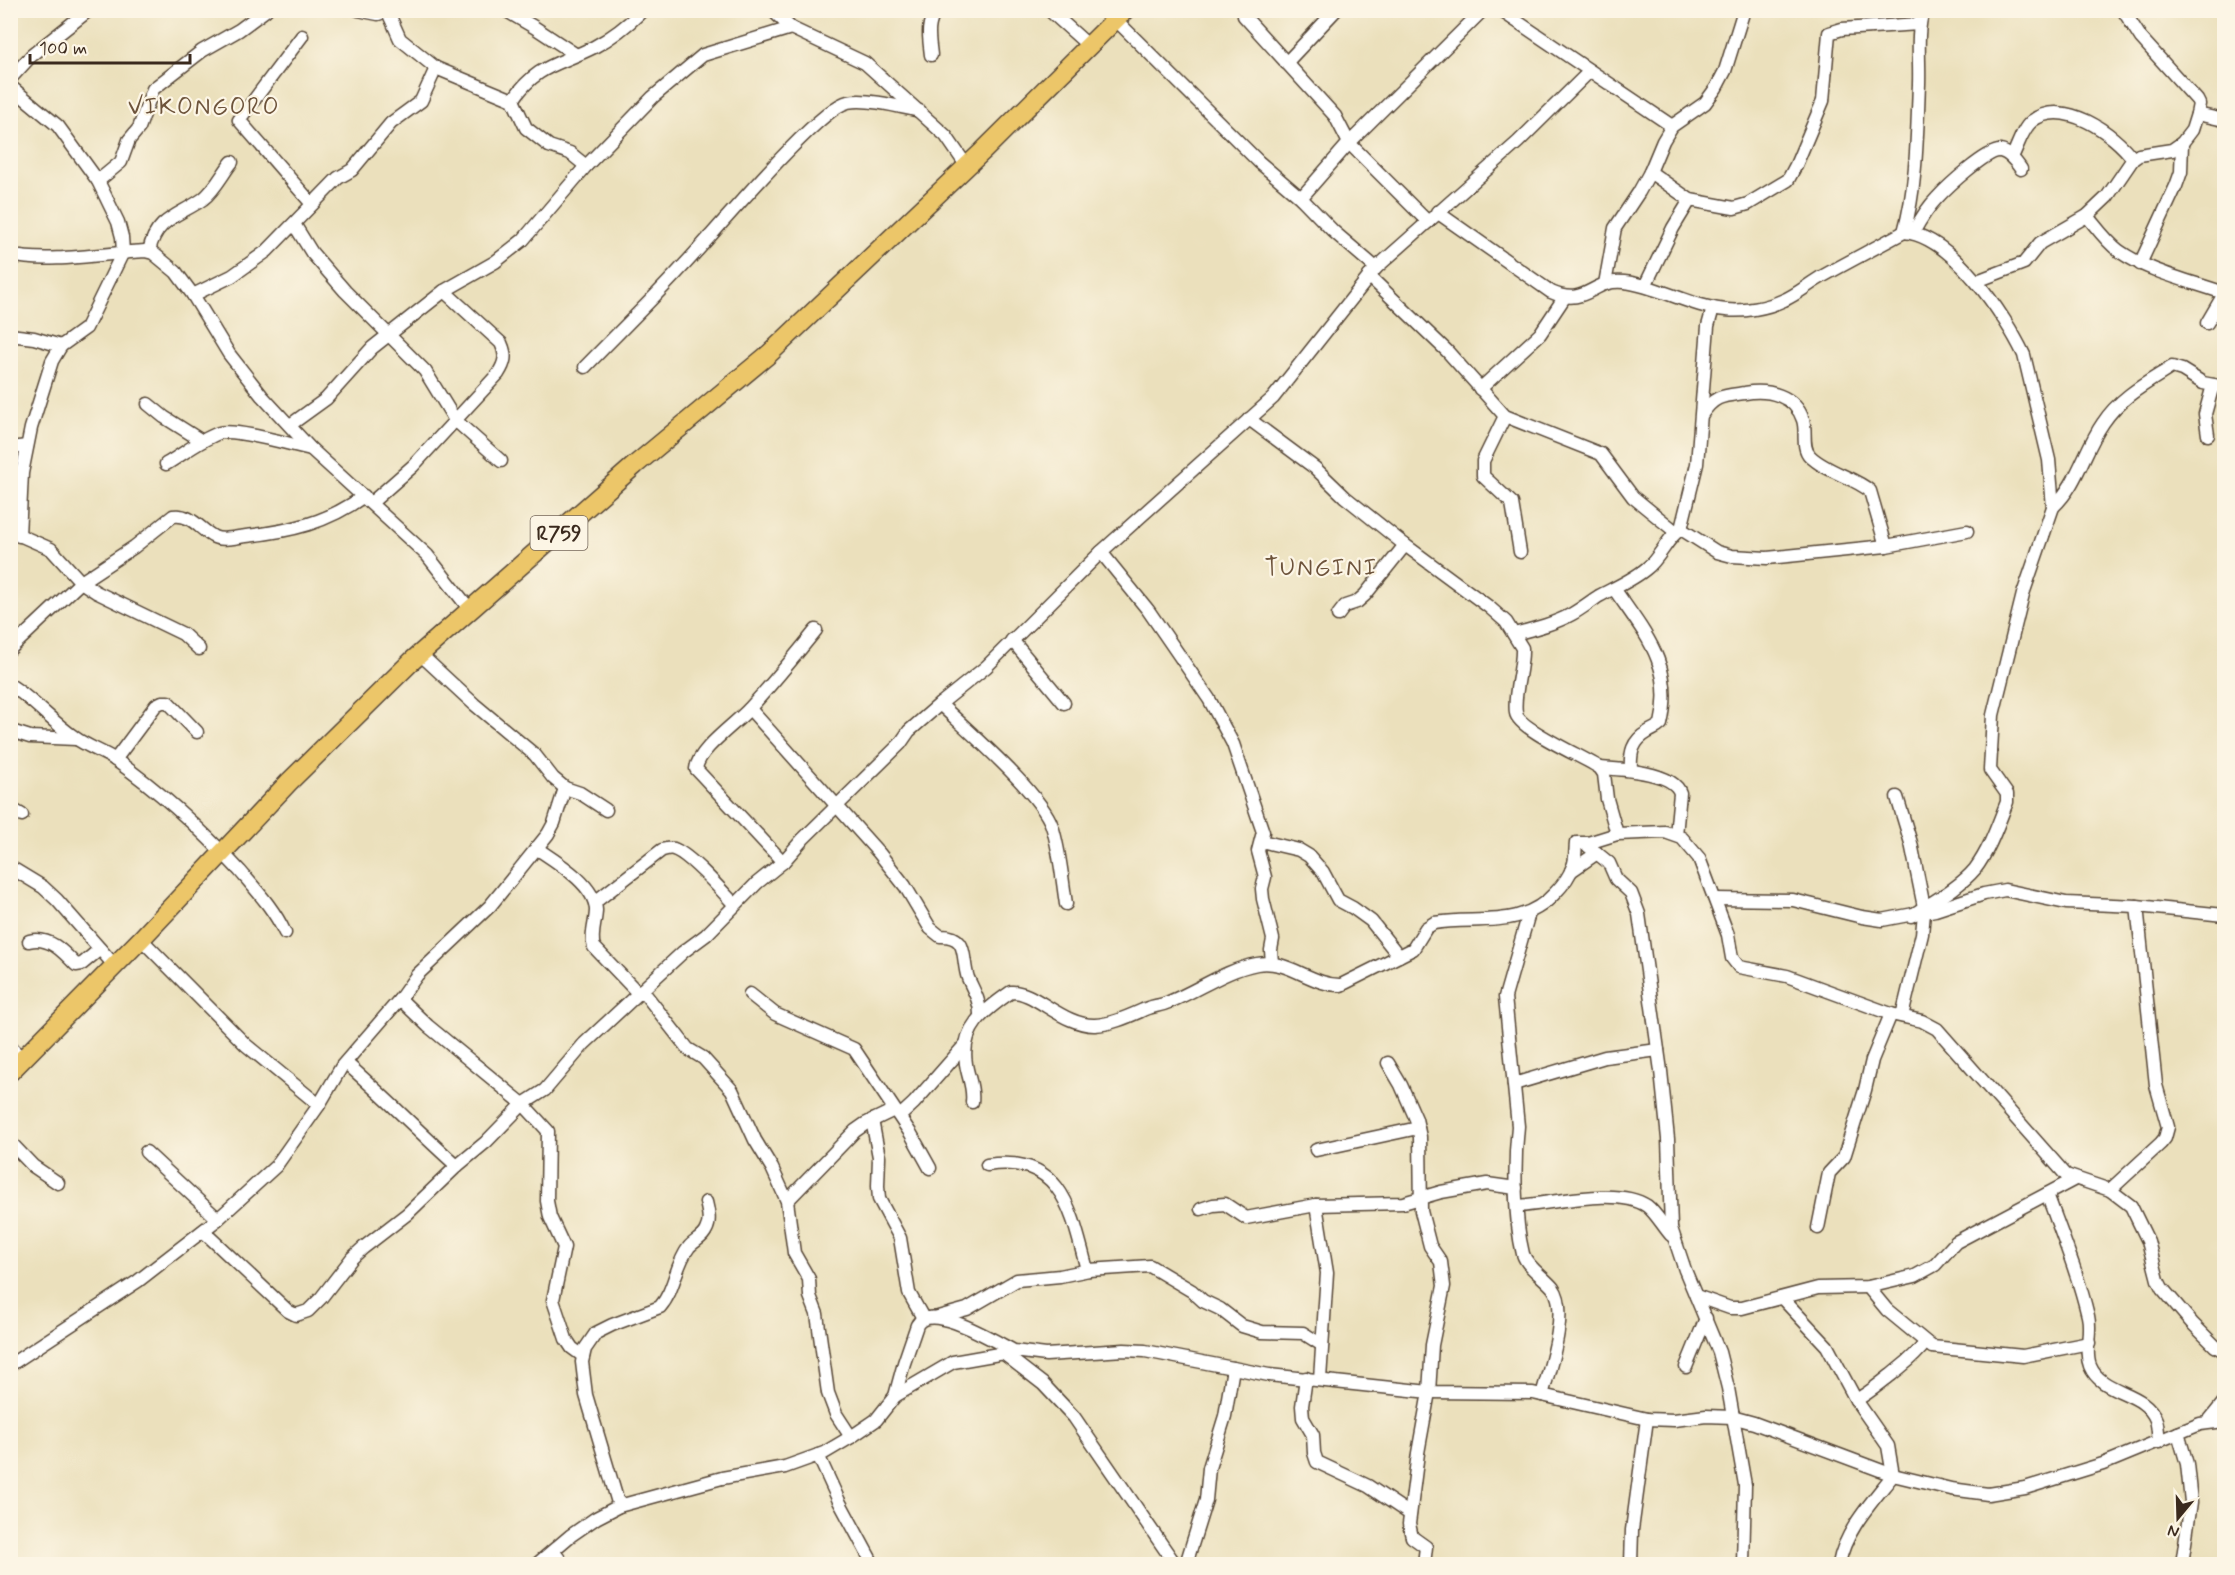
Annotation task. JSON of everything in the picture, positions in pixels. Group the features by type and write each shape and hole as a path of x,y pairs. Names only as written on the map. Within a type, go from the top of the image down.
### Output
{"main road":[{"name":"R759","path":"10,1072 17,1053 115,966 289,782 420,654 635,465 769,354 1120,15"}],"street":[{"path":"10,79 31,56 89,10"},
{"path":"98,181 121,162 129,140 139,128 153,89 202,51 239,30 266,10"},
{"path":"358,10 378,14 389,11 400,39 436,68 513,100 526,128 549,146 570,153 586,166"},
{"path":"505,10 575,54"},
{"path":"513,100 522,86 550,65 594,47 633,20 643,10"},
{"path":"772,10 791,28 865,63 946,136 966,165"},
{"path":"931,55 928,29 936,10"},
{"path":"1049,10 1089,46"},
{"path":"1286,63 1336,10"},
{"path":"1301,198 1349,143 1483,10"},
{"path":"1500,10 1672,126"},
{"path":"1605,284 1615,228 1650,172 1672,126 1705,103 1716,88 1725,71 1744,10"},
{"path":"1908,232 1919,83 1919,24 1923,10"},
{"path":"1977,281 2024,263 2040,243 2087,216 2107,197 2133,159 2139,155 2172,150 2182,143 2192,129 2199,104 2197,100 2141,38 2123,10"},
{"path":"1120,15 1258,162 1301,198 1333,231 1505,416 1601,454 1633,497 1679,531 1717,552 1732,556 1767,558 1886,546 1966,531"},
{"path":"1244,16 1335,116 1349,143 1428,222"},
{"path":"1650,172 1690,200 1734,208 1748,204 1788,180 1796,165 1823,100 1829,33 1919,24"},
{"path":"290,425 326,399 372,348 444,291 495,262 523,240 586,166 654,98 704,55 791,28"},
{"path":"302,36 239,120 312,204"},
{"path":"193,295 232,276 267,251 340,176 352,170 391,123 422,100 436,68"},
{"path":"203,1231 288,1311 300,1314 308,1311 352,1258 407,1214 486,1142 523,1104 545,1090 584,1044 683,952 706,935 757,883 783,862 803,839 900,744 909,731 986,667 1101,552 1273,398 1372,272 1518,142 1590,71"},
{"path":"10,86 58,126 98,181 118,222 123,252 86,328 61,346 52,361 38,402 27,446 15,533 51,549 81,582 96,592 183,634 199,648"},
{"path":"585,367 683,267 822,117 847,102 888,104 920,111"},
{"path":"2012,158 2031,122 2046,113 2067,114 2093,123 2133,159"},
{"path":"2197,114 2224,120"},
{"path":"2140,264 2181,172 2182,143"},
{"path":"1437,212 1551,292 1564,298 1576,298 1605,284 1621,281 1645,286 1713,308 1727,311 1752,310 1784,300 1817,279 1908,232 1937,197 1989,153 2001,151 2012,158 2021,169"},
{"path":"149,251 153,234 158,228 204,198 232,162"},
{"path":"1645,286 1673,228 1690,200"},
{"path":"2087,216 2118,250 2140,264 2224,293 2207,323"},
{"path":"294,224 312,254 345,291 425,371 455,420 501,461"},
{"path":"1908,232 1931,241 1977,281 2025,355 2049,460 2054,507"},
{"path":"10,255 74,257 149,251 177,272 229,354 262,396 311,449 427,555 471,611"},
{"path":"10,649 81,582 134,547 173,516 180,515 188,518 216,538 278,532 316,523 368,500 406,472 498,375 504,364 506,353 501,343 444,291"},
{"path":"1480,389 1540,334 1564,298"},
{"path":"1514,634 1536,629 1570,615 1601,595 1615,590 1648,567 1679,531 1697,464 1708,326 1713,308"},
{"path":"10,335 34,338 61,346"},
{"path":"1924,910 1974,869 1985,853 2007,802 2007,794 1990,770 1993,715 2023,594 2054,507 2070,488 2103,423 2120,402 2131,393 2172,367 2182,370 2203,383 2219,386 2205,414 2208,435"},
{"path":"1702,414 1711,401 1719,397 1760,391 1769,392 1788,400 1796,406 1803,421 1806,450 1810,456 1840,476 1870,491 1886,546"},
{"path":"148,404 202,441"},
{"path":"1505,416 1483,461 1483,476 1512,503 1520,552"},
{"path":"1250,419 1315,468 1345,497 1405,545 1498,614 1521,644 1516,707 1519,719 1532,731 1600,768 1631,770 1663,779 1678,788 1676,835"},
{"path":"166,464 221,432 311,449"},
{"path":"10,448 27,446"},
{"path":"1338,615 1345,606 1357,602 1365,595 1405,545"},
{"path":"1101,552 1148,610 1221,718 1251,792 1263,829 1258,851 1265,877 1262,889 1263,899 1274,939 1271,950 1272,963"},
{"path":"1615,590 1659,658 1662,674 1664,707 1661,724 1644,735 1633,746 1630,756 1631,770"},
{"path":"783,862 696,769 696,764 716,740 750,709 816,630"},
{"path":"1012,640 1064,703"},
{"path":"420,654 474,704 535,754 553,778 565,788 580,793 606,810"},
{"path":"10,685 34,702 76,739 115,760 181,812 223,852 277,915 285,933"},
{"path":"115,760 156,705 162,702 168,702 197,732"},
{"path":"940,704 1022,784 1051,824 1066,903"},
{"path":"750,709 893,870 930,928 940,936 950,936 958,942 964,952 968,978 979,1000 981,1014"},
{"path":"11,731 30,737 76,739"},
{"path":"1600,768 1604,774 1607,799 1617,834"},
{"path":"10,1365 138,1281 218,1219 276,1166 320,1105 336,1074 400,999 417,975 490,906 536,848 554,823 565,788"},
{"path":"1818,1228 1829,1173 1841,1162 1848,1149 1872,1060 1897,1015 1922,934 1924,910 1911,843 1897,797"},
{"path":"10,808 22,815"},
{"path":"1571,871 1576,843 1587,843 1617,834 1665,832 1676,835 1689,844 1699,858 1728,934 1732,957 1739,967 1787,976 1897,1015 1922,1021 1936,1029 2060,1170 2075,1179 2110,1190 2126,1200 2139,1220 2148,1241 2162,1288 2192,1323 2224,1352"},
{"path":"1261,842 1299,850 1310,856 1323,872 1338,900 1371,921 1399,957"},
{"path":"1587,843 1609,863 1616,879 1631,893 1638,914 1658,1050 1668,1139 1671,1228 1719,1352 1728,1388 1745,1485 1743,1564"},
{"path":"536,848 586,887 595,902 592,939 594,947 640,992 688,1049 703,1058 732,1090 787,1201 794,1253 809,1279 809,1293 817,1314 828,1393 836,1414 851,1437"},
{"path":"595,902 662,850 669,848 678,850 700,869 735,905"},
{"path":"787,1201 855,1131 872,1120 897,1113 914,1103 965,1045 981,1014 1014,991 1077,1023 1098,1025 1119,1021 1145,1009 1168,1003 1242,967 1260,963 1272,963 1337,985 1344,984 1413,949 1426,928 1434,923 1493,920 1529,913 1545,904 1560,888 1571,871 1597,853"},
{"path":"10,867 43,887 57,900 115,966"},
{"path":"1715,899 1793,900 1873,920 1911,916 1924,910 2005,890 2066,903 2137,906 2224,915"},
{"path":"2110,1190 2165,1138 2168,1127 2156,1085 2137,906"},
{"path":"1529,913 1505,997 1518,1126 1517,1206 1525,1258 1554,1290 1559,1307 1554,1351 1542,1395"},
{"path":"29,941 39,938 52,944 65,952 76,965 82,964 100,949"},
{"path":"141,939 246,1045 320,1105"},
{"path":"750,994 775,1014 854,1049 930,1168"},
{"path":"400,999 437,1033 523,1104 549,1134 547,1201 550,1217 564,1247 553,1300 566,1339 572,1348 583,1356"},
{"path":"965,1045 966,1064 973,1090 972,1102"},
{"path":"1514,1084 1605,1057 1658,1050"},
{"path":"346,1063 426,1140 457,1166"},
{"path":"1388,1063 1409,1101 1418,1128 1419,1198 1430,1246 1441,1262 1444,1286 1432,1345 1429,1392 1410,1514 1410,1532 1425,1547 1424,1564"},
{"path":"872,1120 880,1161 879,1199 900,1238 909,1293 923,1318"},
{"path":"1316,1150 1418,1128"},
{"path":"10,1142 33,1166 58,1183"},
{"path":"146,1152 218,1219"},
{"path":"987,1165 1026,1166 1040,1171 1047,1177 1062,1194 1089,1270"},
{"path":"1696,1296 1734,1309 1818,1288 1868,1287 1923,1273 1935,1265 1956,1242 2075,1179"},
{"path":"1201,1209 1225,1204 1246,1218 1316,1205 1403,1203 1468,1186 1487,1184 1516,1188"},
{"path":"2047,1194 2077,1274 2081,1297 2088,1317 2089,1362 2095,1375 2105,1384 2137,1398 2153,1414 2157,1421 2158,1442"},
{"path":"1517,1206 1597,1196 1626,1199 1642,1203 1651,1210 1674,1240"},
{"path":"619,1506 586,1395 582,1376 585,1349 596,1333 660,1307 665,1301 679,1265 690,1246 706,1232 709,1214 706,1202"},
{"path":"1316,1205 1327,1274 1320,1379"},
{"path":"895,1396 917,1325 923,1318 938,1317 967,1309 1017,1280 1060,1276 1089,1270 1150,1266 1220,1309 1242,1326 1262,1332 1303,1333 1322,1345"},
{"path":"1868,1287 1887,1310 1932,1347 2023,1356 2089,1343"},
{"path":"1782,1298 1827,1346 1856,1400 1888,1446 1893,1475 1844,1544 1839,1564"},
{"path":"938,1317 958,1324 1009,1352 1043,1384 1074,1417 1175,1564"},
{"path":"1686,1366 1706,1318"},
{"path":"1856,1400 1874,1390 1907,1364 1925,1342"},
{"path":"537,1564 596,1518 619,1506 722,1478 785,1467 818,1455 876,1420 895,1396 953,1362 1009,1352 1046,1355 1134,1351 1269,1375 1429,1392 1512,1392 1542,1395 1647,1419 1732,1417 1754,1423 1893,1475 1977,1494 1997,1494 2025,1488 2103,1464 2208,1422 2224,1421"},
{"path":"1186,1564 1206,1500 1209,1468 1225,1416 1233,1368"},
{"path":"1306,1378 1302,1406 1303,1418 1313,1435 1317,1462 1368,1486 1410,1514"},
{"path":"2208,1422 2224,1402"},
{"path":"1631,1564 1632,1530 1647,1419"},
{"path":"2178,1433 2187,1464 2191,1502 2182,1564"},
{"path":"818,1455 839,1501 873,1564"},
{"path":"553,1551 563,1564"}],"district":[{"name":"VIKONGORO","path":"204,106"},
{"name":"TUNGINI","path":"1321,567"}]}
